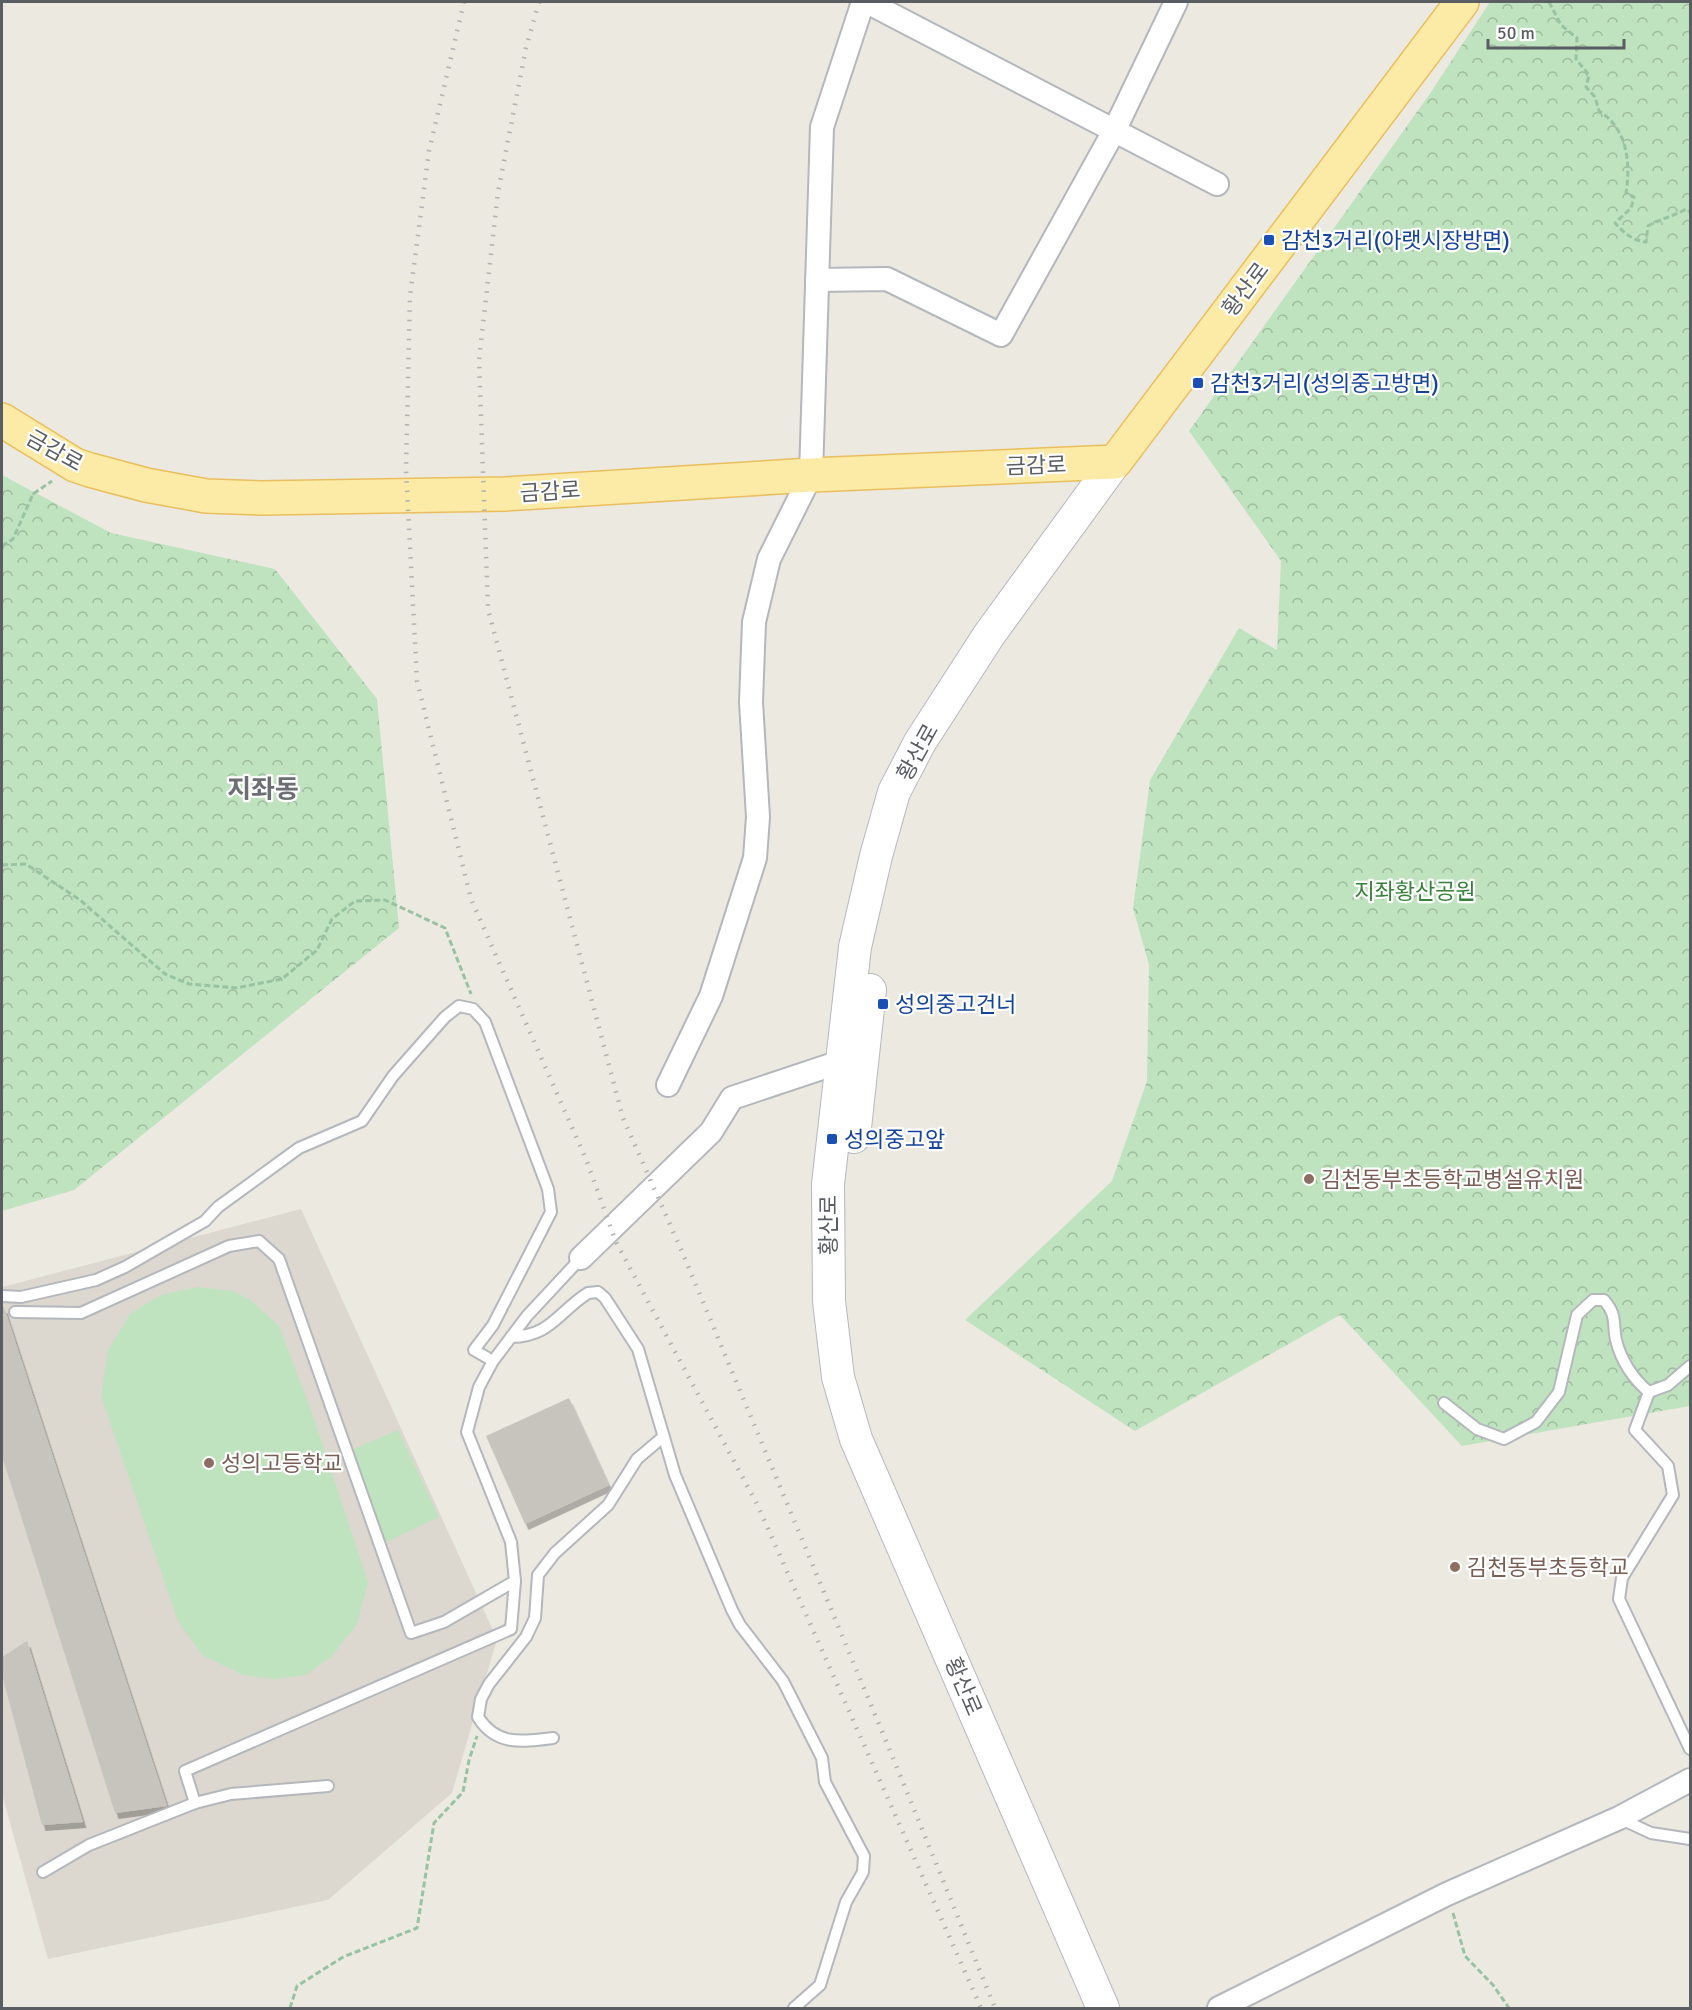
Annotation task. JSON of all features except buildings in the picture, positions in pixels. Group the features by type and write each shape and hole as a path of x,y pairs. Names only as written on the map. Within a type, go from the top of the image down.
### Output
{"main road":[{"name":"황산로","path":"1115,462 1462,2"},
{"name":"금감로","path":"2,420 75,465 146,485 206,496 261,498 505,494 811,475 1115,462"}],"street":[{"path":"668,1085 711,996 755,858 758,817 751,702 754,622 769,559 811,475 822,127 865,2 1217,184"},
{"path":"817,280 887,279 1001,335 1114,130 1176,2"},
{"name":"황산로","path":"1103,2008 856,1439 838,1377 829,1301 828,1184 840,1062 855,947 894,792 920,742 977,655 1115,462"},
{"name":"황산로","path":"1115,462 1006,644 938,749 913,797 895,858 875,948 848,1184 847,1242 849,1305 857,1371 875,1430 1124,2008"},
{"path":"581,1258 711,1132 732,1098 840,1062"},
{"path":"1219,2008 1447,1893 1618,1818 1690,1780"}],"lane":[{"path":"2,1296 21,1297 96,1280 125,1267 205,1221 218,1207 299,1148 362,1121 393,1076 445,1017 459,1006 471,1008 485,1022 548,1189 551,1212 493,1325 474,1350 493,1361"},
{"path":"15,1312 81,1314 230,1246 260,1241 279,1259 411,1633 444,1622 515,1581"},
{"path":"195,1803 185,1772 511,1629 515,1581 512,1542 467,1431 479,1387 493,1361 511,1337 581,1258"},
{"path":"511,1337 528,1336 541,1332 588,1293 598,1292 605,1298 638,1349 663,1437 687,1508 732,1610 740,1625 783,1681 822,1758 825,1782 864,1856 863,1872 846,1902 823,1978 820,1984 794,2008"},
{"path":"1444,1403 1477,1429 1504,1439 1536,1422 1559,1392 1576,1316 1593,1300 1604,1300 1614,1312 1616,1341 1634,1380 1649,1392"},
{"path":"1690,1366 1668,1385 1649,1392 1635,1430 1668,1466 1673,1496 1622,1578 1619,1599 1690,1749"},
{"path":"553,1738 523,1742 494,1736 478,1717 481,1699 489,1684 526,1637 535,1618 538,1575 555,1553 608,1505 637,1459 663,1437"},
{"path":"43,1872 89,1845 195,1803 231,1794 328,1786"},
{"path":"1618,1818 1651,1833 1690,1839"}],"path":[{"path":"1549,2 1561,25 1577,38 1576,59 1589,75 1586,87 1595,97 1599,111 1610,118 1614,128 1620,133 1628,153 1626,193 1634,197 1631,208 1615,223 1636,240 1646,242 1648,226 1661,218 1674,216 1686,209 1690,212"},
{"path":"2,546 13,539 33,494 75,465"},
{"path":"2,865 26,864 80,900 165,974 189,984 236,988 282,979 317,950 332,919 339,912 355,901 385,900 445,928 471,990 471,1008"},
{"path":"290,2008 297,1986 343,1957 417,1928 434,1823 463,1792 469,1760 478,1732 478,1717"},
{"path":"1447,1893 1465,1956 1494,1985 1509,2008"}],"shaded area":[{"name":"성의고등학교","path":"301,1209 497,1639 452,1793 328,1900 48,1959 2,1794 2,1287"}],"green space":[{"name":"지좌황산공원","path":"1490,2 1690,2 1690,1406 1462,1446 1340,1315 1135,1431 965,1320 1112,1181 1147,1081 1149,965 1133,908 1150,780 1239,628 1277,650 1281,561 1189,431 1429,95"},
{"path":"2,475 111,533 275,569 377,699 399,928 74,1190 2,1211"},
{"path":"198,1287 233,1291 249,1299 279,1326 313,1416 368,1582 357,1624 332,1656 306,1675 274,1679 243,1675 202,1655 178,1621 101,1396 108,1350 130,1314 161,1295"},
{"path":"398,1430 439,1517 384,1543 351,1450"}],"railway":[{"path":"464,2 429,151 410,296 406,469 417,681 471,899 586,1159 616,1242 757,1504 981,2008"},
{"path":"539,2 526,48 498,192 479,360 488,609 623,1118 683,1254 995,2008"}],"place":[{"name":"감천3거리(아랫시장방면)","path":"1269,240"},
{"name":"감천3거리(성의중고방면)","path":"1198,383"},
{"name":"성의중고건너","path":"883,1004"},
{"name":"성의중고앞","path":"832,1139"},
{"name":"김천동부초등학교병설유치원","path":"1309,1179"},
{"name":"성의고등학교","path":"209,1463"},
{"name":"김천동부초등학교","path":"1455,1567"}],"district":[{"name":"지좌동","path":"263,789"}]}
